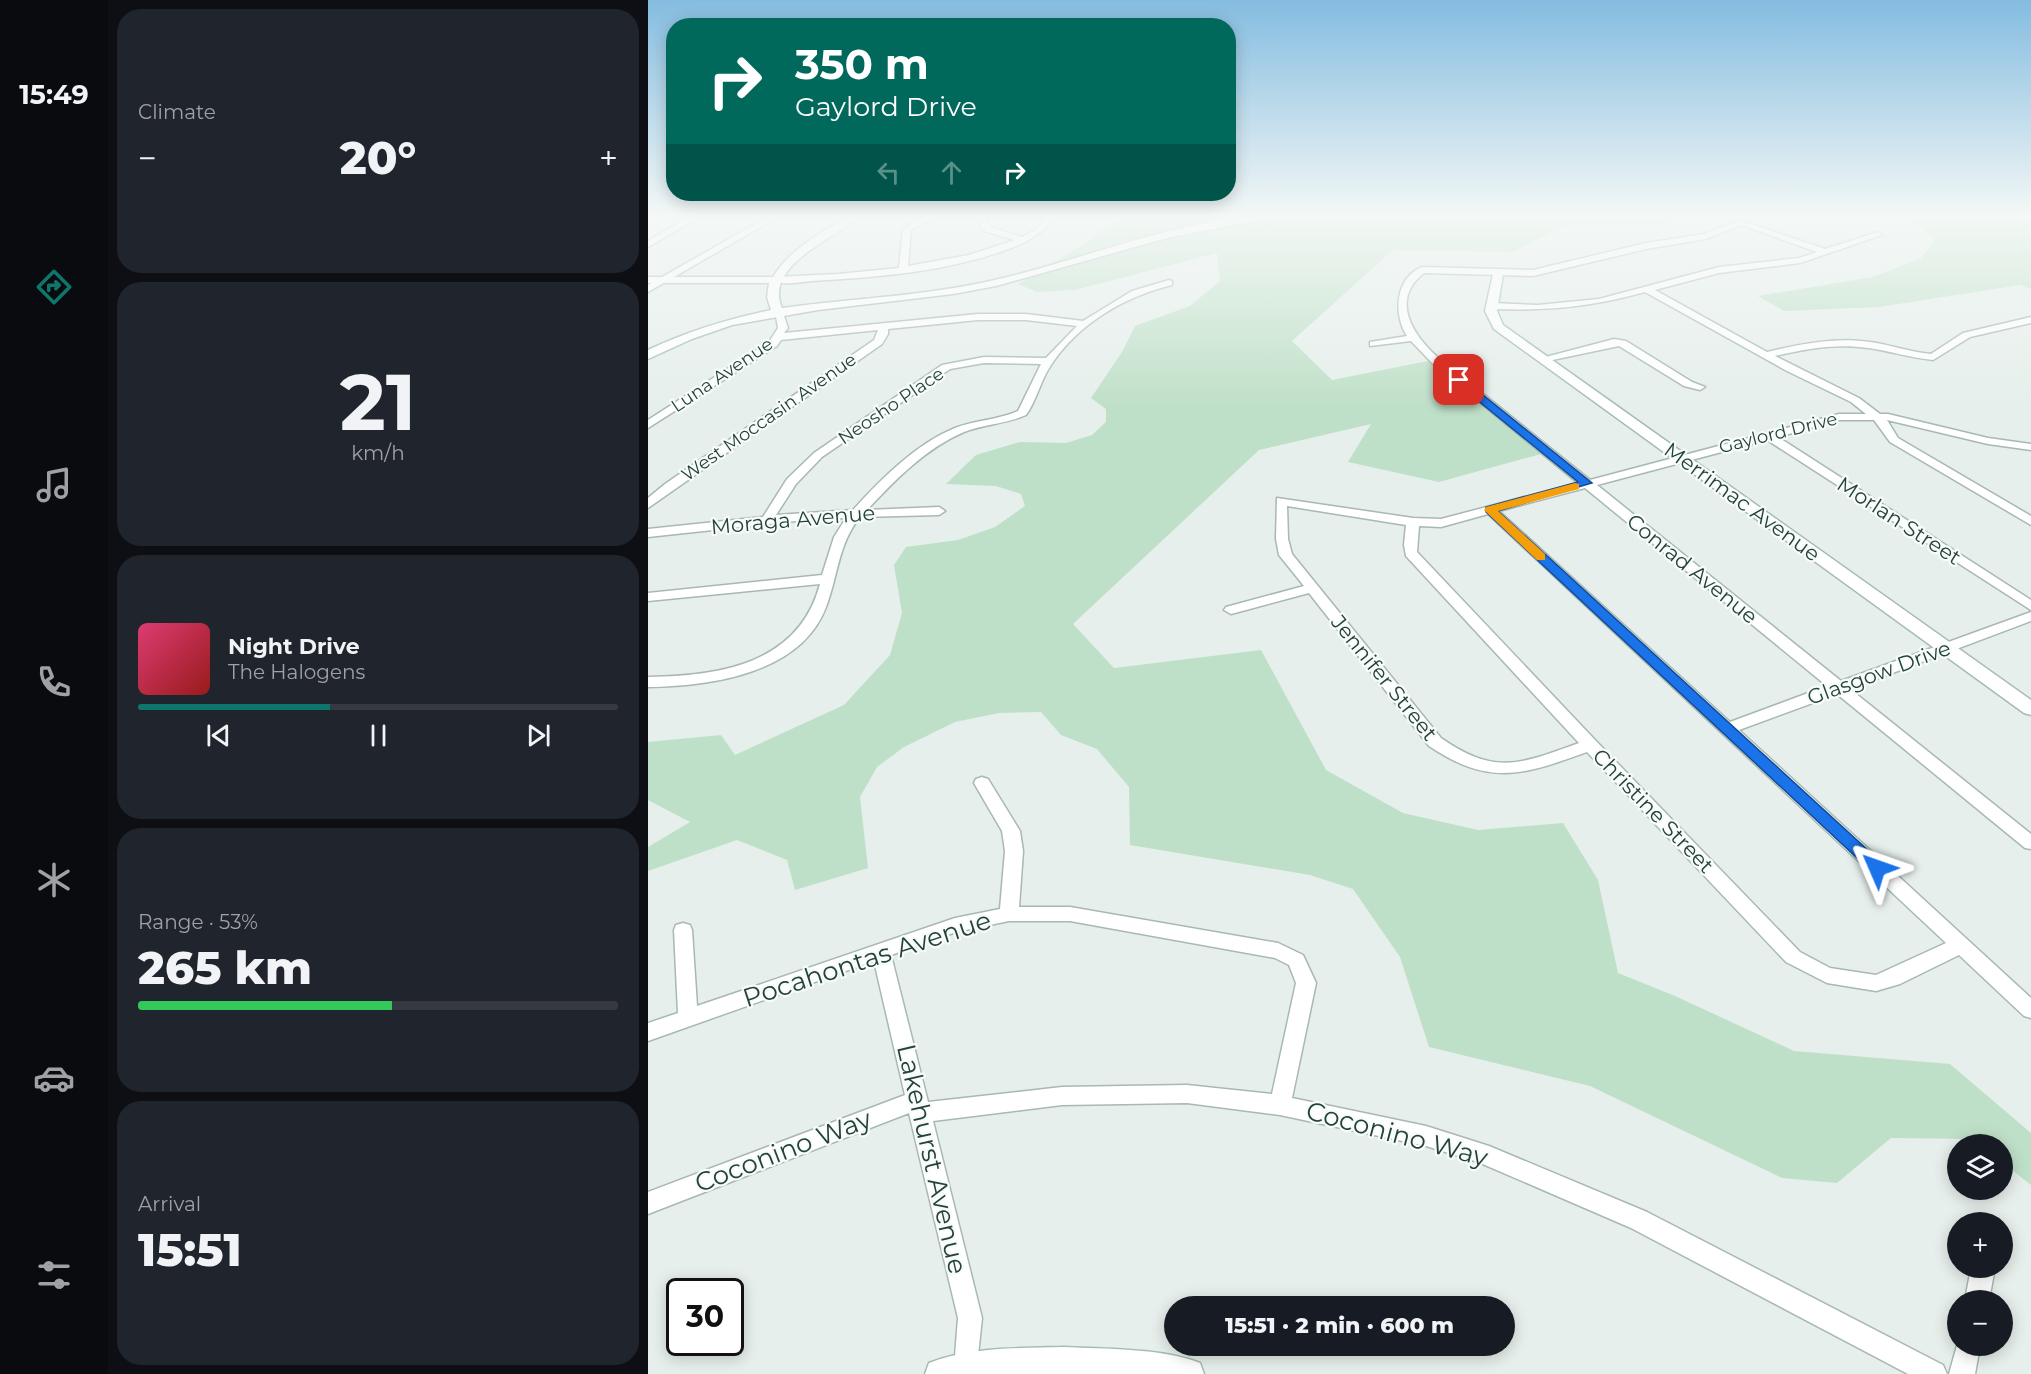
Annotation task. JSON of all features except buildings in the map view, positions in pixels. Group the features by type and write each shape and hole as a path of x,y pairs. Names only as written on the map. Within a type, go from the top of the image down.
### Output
{"main road":[{"path":"648,346 693,327 736,315 929,290 997,278"},
{"path":"648,355 699,332 777,310 904,299 1014,278"},
{"path":"1492,306 1497,278"},
{"path":"648,280 776,280"},
{"name":"Luna Avenue","path":"776,280 772,295 777,310"},
{"name":"Merrimac Avenue","path":"1492,306 1491,311 1498,327 2031,709"},
{"path":"953,1371 1058,1363 1154,1368 1189,1374"}],"street":[{"path":"648,289 667,278"},
{"path":"776,280 833,278"},
{"name":"Conrad Avenue","path":"1414,278 1406,288 1401,304 1403,321 1412,339 1442,366 2031,843"},
{"path":"1492,306 1538,309 1565,307 1599,302 1686,278"},
{"path":"648,682 678,682 723,675 775,654 790,643 813,621 819,610 838,541 871,498 938,439 962,429 1000,421 1022,413 1048,361 1086,324 1125,299 1160,284 1169,283"},
{"path":"1646,289 1765,355 1856,400 1882,421 1894,440 2031,521"},
{"name":"Luna Avenue","path":"648,425 762,353 779,337 783,328 777,310"},
{"path":"779,337 996,317 1086,324"},
{"path":"1765,355 1804,345 1827,343 1867,344 1918,357 1933,357 1945,344 1967,334 2031,320"},
{"name":"West Moccasin Avenue","path":"648,504 669,487 878,342 883,334 883,327"},
{"path":"1374,344 1412,339"},
{"path":"1543,359 1614,342 1622,343 1688,384 1700,387"},
{"name":"Neosho Place","path":"767,520 791,482 818,455 946,367 962,361 981,358 1048,361"},
{"name":"Gaylord Drive","path":"1281,501 1413,522 1441,523 1839,417 1874,415 1988,441 2031,447"},
{"name":"Morlan Street","path":"1768,435 2031,606"},
{"name":"Jennifer Street","path":"1281,501 1282,539 1286,555 1435,742 1453,756 1484,768 1514,770 1590,745"},
{"path":"1490,510 2031,1010"},
{"name":"Moraga Avenue","path":"648,533 858,513 939,511"},
{"name":"Christine Street","path":"1413,522 1411,553 1590,745 1793,957 1827,975 1876,983 1893,978 1961,945"},
{"path":"648,597 827,579"},
{"path":"1232,610 1311,588"},
{"name":"Glasgow Drive","path":"1727,729 2031,616"},
{"path":"982,783 1011,831 1014,851 1009,914"},
{"name":"Pocahontas Avenue","path":"648,1032 955,925 1009,914 1070,914 1278,951 1296,960 1306,983 1280,1104"},
{"path":"683,930 688,1018"},
{"name":"Lakehurst Avenue","path":"881,951 970,1318 953,1371"},
{"name":"Coconino Way","path":"648,1203 920,1107 1062,1096 1187,1094 1280,1104 1426,1136 1481,1153 1639,1221 1934,1374"},
{"path":"1962,1374 1966,1356"}],"green space":[{"path":"1028,278 1121,278 1075,290 1037,292 1018,284"},
{"path":"1220,278 1362,278 1292,341 1332,380 1428,361 1541,454 1439,482 1348,462 1371,424 1259,450 1073,624 1114,668 1261,650 1326,770 1403,813 1478,830 1563,823 1598,880 1618,973 1675,996 1794,1051 1950,1064 2031,1133 2031,1185 2013,1171 2013,1134 1947,1134 1947,1139 1891,1138 1837,1183 1782,1178 1590,1086 1429,1047 1400,957 1353,889 1310,875 1130,845 1129,787 1097,749 1061,735 1041,712 999,713 955,722 904,747 877,767 860,797 868,868 795,890 787,860 737,840 648,871 648,847 690,822 648,800 648,742 721,735 735,755 844,705 890,655 902,613 894,565 906,547 958,540 995,527 1025,506 1021,494 996,486 946,484 976,455 1020,442 1066,443 1092,435 1106,422 1106,409 1091,398 1122,352 1135,326 1190,306 1220,281"},
{"path":"1865,278 2031,278 2031,289 2020,285 1879,307 1784,311 1758,296"}],"slow traffic":[{"path":"1541,557 1490,510 1575,486"}],"route":[{"path":"1459,380 1586,483 1490,510 1877,868"}]}
